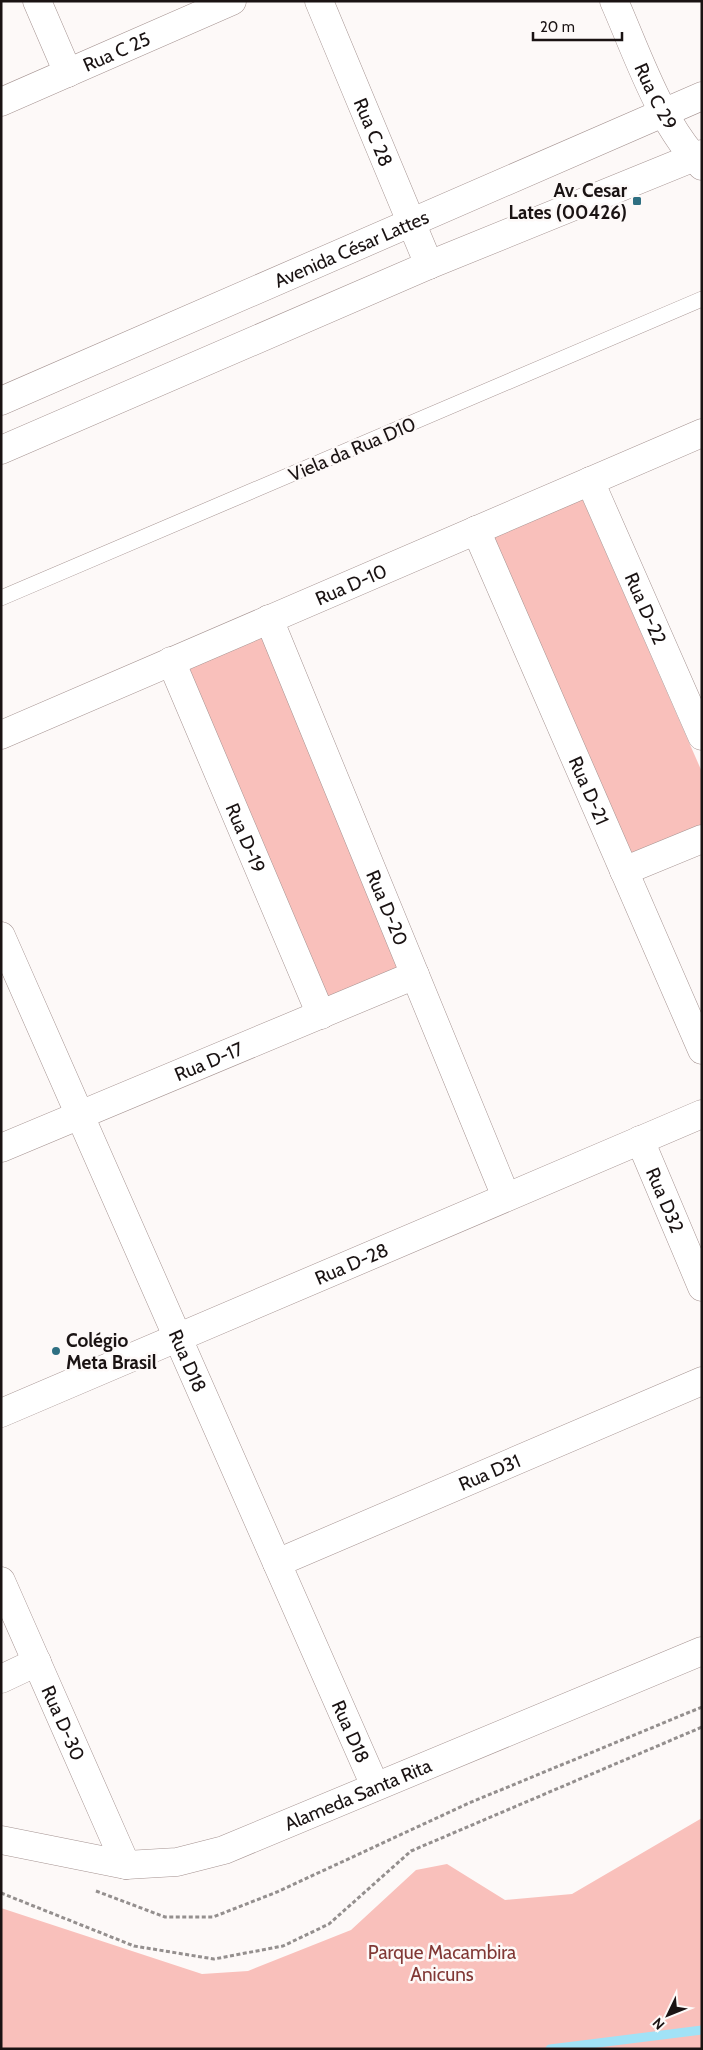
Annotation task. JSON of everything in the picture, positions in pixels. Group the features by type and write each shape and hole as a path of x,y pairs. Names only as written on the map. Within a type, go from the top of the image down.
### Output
{"street":[{"path":"38,1 68,73"},
{"name":"Rua C 25","path":"1,102 232,1"},
{"name":"Rua C 28","path":"320,1 413,222 429,265"},
{"name":"Rua C 29","path":"614,1 663,112 699,160"},
{"name":"Avenida César Lattes","path":"1,401 702,96"},
{"path":"1,450 429,265 699,160"},
{"name":"Rua D-10","path":"1,735 702,433"},
{"name":"Rua D-22","path":"590,481 702,736"},
{"name":"Rua D-21","path":"476,530 702,1050"},
{"name":"Rua D-20","path":"269,619 506,1197"},
{"name":"Rua D-19","path":"171,661 321,1015"},
{"path":"624,872 702,838"},
{"name":"Rua D18","path":"1,936 374,1786"},
{"name":"Rua D-17","path":"1,1148 415,975"},
{"name":"Rua D-28","path":"1,1413 702,1114"},
{"name":"Rua D32","path":"640,1140 702,1286"},
{"name":"Rua D31","path":"277,1563 702,1381"},
{"name":"Rua D-30","path":"1,1581 126,1865"},
{"name":"Alameda Santa Rita","path":"1,1840 126,1865 177,1862 224,1850 702,1651"},
{"path":"1,1679 37,1662"}],"lane":[{"name":"Viela da Rua D10","path":"1,598 702,299"}],"path":[{"path":"94,1890 165,1917 213,1917 277,1892 468,1803 702,1707"},
{"path":"1,1893 134,1946 214,1958 283,1946 329,1924 411,1851 702,1727"}],"green space":[{"path":"582,498 702,772 702,827 628,860 488,536"},
{"path":"267,628 406,971 322,1006 180,665"},
{"name":"Parque Macambira Anicuns","path":"702,1818 702,2049 1,2049 1,1908 202,1974 248,1971 351,1930 416,1870 447,1864 505,1900 572,1894"}],"waterway":[{"path":"550,2049 702,2030"}],"place":[{"name":"Av. Cesar Lates (00426)","path":"637,201"},
{"name":"Colégio Meta Brasil","path":"56,1351"}]}
